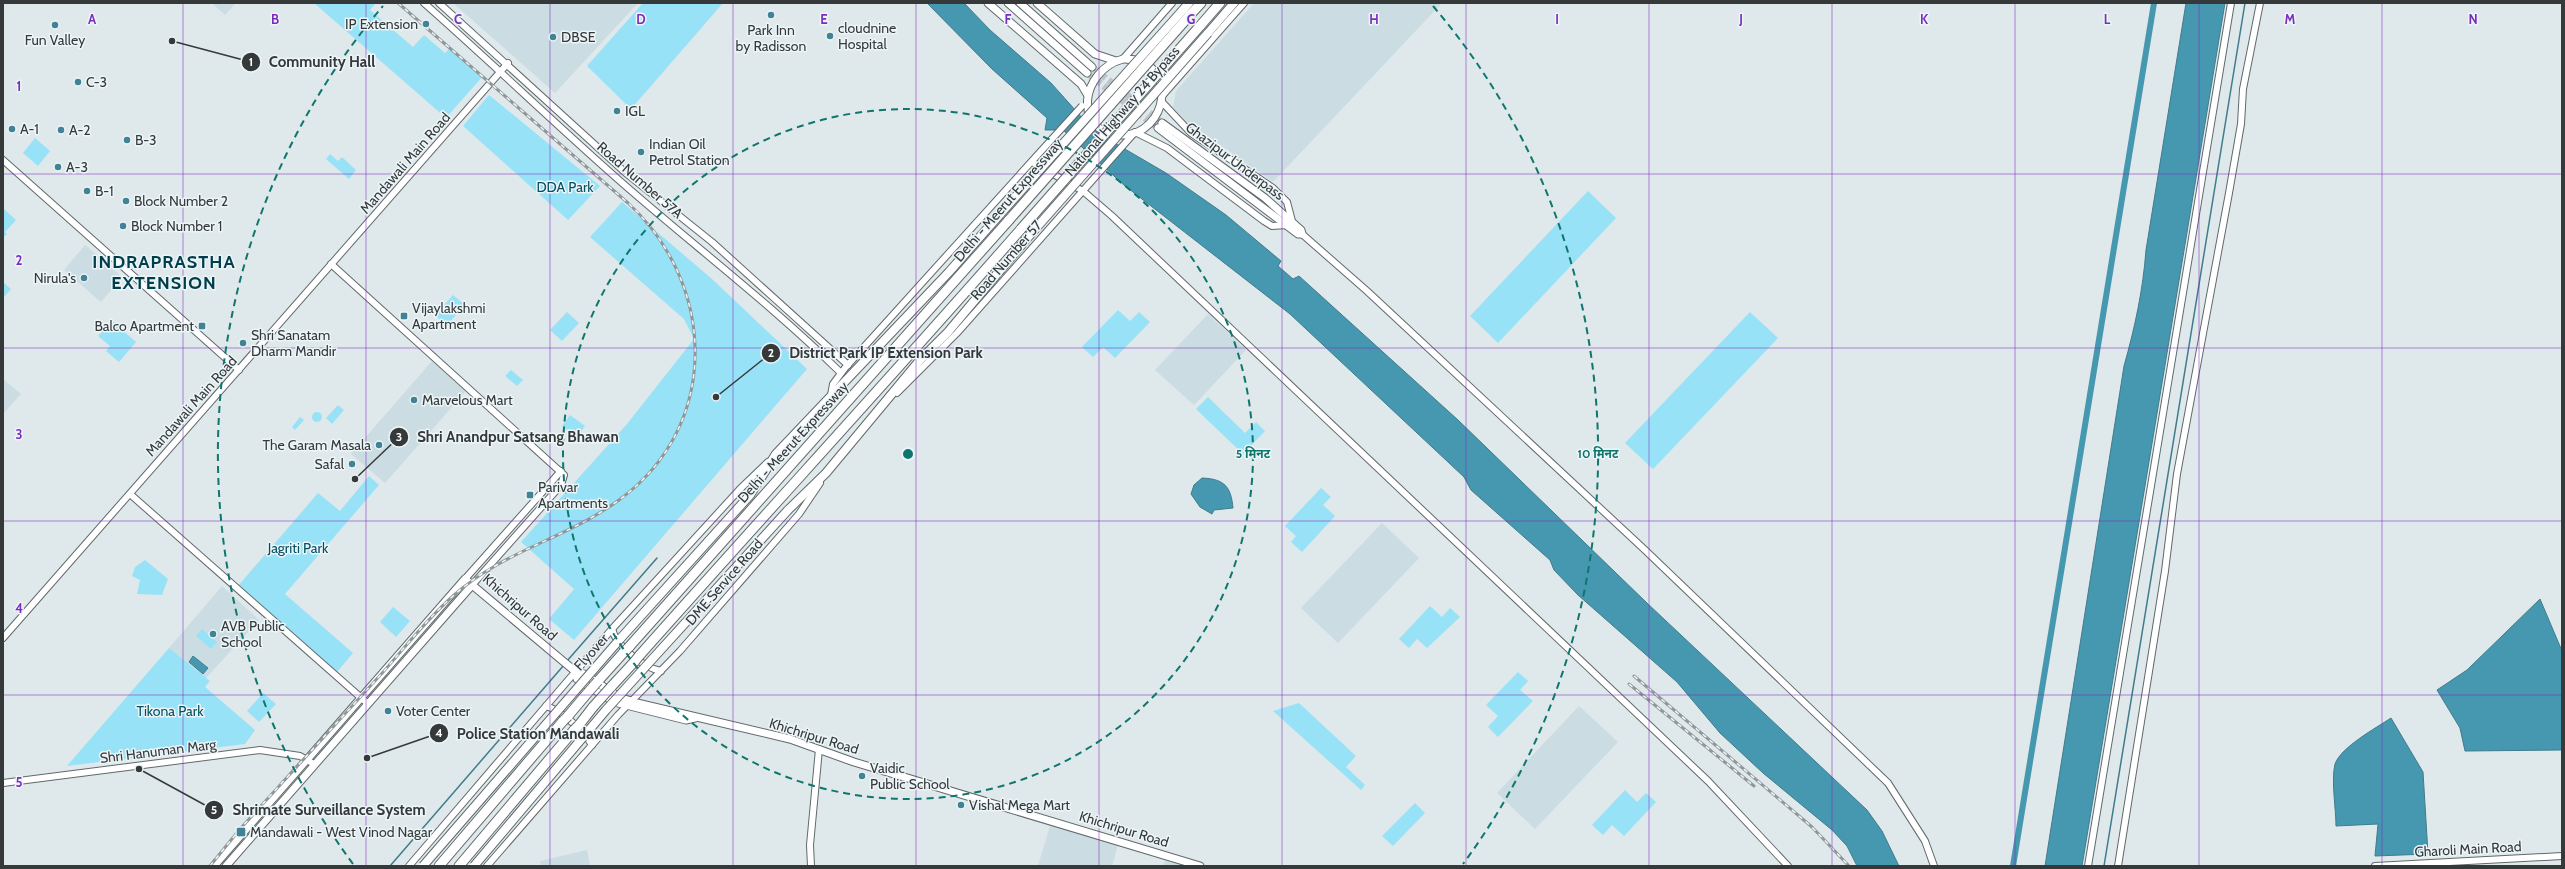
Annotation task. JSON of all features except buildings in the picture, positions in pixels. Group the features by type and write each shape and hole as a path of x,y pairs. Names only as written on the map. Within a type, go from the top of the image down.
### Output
{"highway":[{"name":"National Highway 24 Bypass","path":"776,454 949,272 1001,213 1186,13 1189,3"},
{"name":"Delhi - Meerut Expressway","path":"439,866 598,681 1009,220 1186,13 1201,3"},
{"name":"Delhi - Meerut Expressway","path":"459,866 611,687 812,461 902,365 1220,3"},
{"name":"National Highway 24 Bypass","path":"826,473 890,399 920,360 948,332 1029,236 1234,3"},
{"name":"Flyover","path":"423,866 590,672 750,495 776,454"},
{"path":"474,866 606,710 788,510 826,473"}],"main road":[{"path":"988,3 1081,84 1085,100 1094,122 1106,131 1121,135 1135,132 1151,120 1159,110 1162,99 1161,82 1153,69 1139,61 1119,60 1095,54 1037,3"},
{"path":"1008,3 1090,70 1020,3"},
{"path":"1085,100 1100,71 1119,60"},
{"name":"Ghazipur Underpass","path":"1160,125 1265,198 1289,223 1301,230 1302,234"},
{"path":"214,866 464,579"},
{"name":"Khichripur Road","path":"464,579 473,584 576,672 584,674 629,703 790,739 854,762 1200,866"},
{"path":"226,866 367,703 473,584"},
{"path":"251,823 258,829"}],"street":[{"name":"Road Number 57A","path":"424,3 501,71 620,181 704,251 841,374"},
{"name":"Road Number 57A","path":"439,3 508,63 627,174 712,242 848,365"},
{"path":"1119,60 1172,3"},
{"path":"1135,132 1167,148 1272,226 1289,223 1287,202 1273,188 1191,133 1162,99 1244,3"},
{"path":"2088,866 2231,3"},
{"path":"2118,866 2165,571 2177,474 2228,200 2241,124 2243,89 2260,3"},
{"name":"Mandawali Main Road","path":"3,638 508,63"},
{"path":"831,395 833,384 848,365 1032,162 1085,100"},
{"name":"Road Number 57","path":"890,399 957,333 1135,132"},
{"path":"3,160 239,370"},
{"path":"1032,162 1083,191 1708,780 1788,866"},
{"path":"1302,234 1367,291 1651,555 1888,783 1925,841 1934,866"},
{"path":"331,264 561,471 565,477 561,485 473,584"},
{"path":"409,866 612,629 740,489 776,454"},
{"path":"464,579 561,471"},
{"name":"DME Service Road","path":"487,866 629,703 661,671 799,514 826,473"},
{"path":"130,494 367,703"},
{"path":"612,629 615,639 649,669 661,671"},
{"path":"546,706 554,708 588,738 592,745"},
{"path":"811,866 810,845 819,749"},
{"name":"Shri Hanuman Marg","path":"3,783 260,750 308,759 314,764"},
{"name":"Gharoli Main Road","path":"2375,866 2562,856"}],"shaded area":[{"path":"212,3 236,3 225,15"},
{"path":"453,3 638,3 555,93"},
{"path":"927,3 964,3 990,30 1051,83 1094,131 1166,173 1226,215 1281,261 1278,266 1293,279 1299,276 1458,420 1648,604 1867,810 1882,831 1899,866 1857,866 1847,846 1832,830 1763,773 1720,733 1677,682 1578,595 1554,570 1550,560 1471,490 1464,477 1290,314 1124,185 1063,130 1045,130 1047,118 992,69"},
{"path":"1254,3 1442,3 1273,182 1186,121 1173,107 1176,91"},
{"path":"2186,3 2225,3 2082,866 2045,866 2124,366 2141,294 2146,250"},
{"path":"85,245 122,277 101,302 64,270"},
{"path":"1208,314 1246,350 1194,405 1155,370"},
{"path":"432,361 466,391 385,483 351,454"},
{"path":"3,379 21,394 3,414"},
{"path":"1202,478 1221,482 1231,495 1233,508 1214,510 1212,514 1200,507 1191,494 1194,485"},
{"path":"1382,523 1419,558 1338,643 1301,608"},
{"name":"AVB Public School","path":"222,586 259,620 206,678 169,648"},
{"path":"2540,599 2562,651 2562,750 2465,751 2460,728 2437,690 2467,670"},
{"path":"193,656 208,668 203,674 189,662"},
{"path":"1579,706 1618,742 1535,829 1497,793"},
{"path":"2391,718 2423,772 2428,854 2375,856 2378,824 2336,826 2334,786 2335,764 2344,751 2351,745 2368,732"},
{"path":"1050,826 1118,845 1112,866 1038,866"},
{"path":"587,850 590,866 541,866 540,861"},
{"path":"1165,860 1189,866 1163,866"}],"green space":[{"path":"314,3 376,3 370,10 413,47 424,35 445,53 450,48 482,77 446,118"},
{"path":"643,3 723,3 631,109 587,66"},
{"name":"DDA Park","path":"489,95 600,186 568,220 463,126"},
{"path":"35,138 50,151 38,166 23,153"},
{"path":"330,154 338,161 342,157 356,170 349,179 326,159"},
{"path":"1588,191 1616,218 1498,343 1470,316"},
{"path":"622,202 712,279 807,369 574,640 549,619 574,589 521,542 627,424 694,339 684,319 590,237"},
{"path":"3,208 16,220 5,232 7,234 3,238"},
{"path":"3,282 11,289 3,298"},
{"path":"453,295 465,305 446,326 435,315"},
{"path":"1118,310 1130,321 1139,312 1150,322 1115,358 1103,347 1093,357 1082,347"},
{"path":"567,312 579,323 562,341 550,330"},
{"path":"1750,312 1778,338 1653,469 1625,443"},
{"path":"112,321 136,342 119,362 106,351 110,346 98,336"},
{"path":"511,370 523,380 517,386 505,376"},
{"path":"1208,397 1245,433 1256,422 1265,431 1243,454 1196,409"},
{"path":"338,405 344,410 332,424 326,418"},
{"path":"315,412 319,412 321,413 321,421 315,422 312,419 312,415"},
{"path":"570,415 585,426 577,437 562,426"},
{"path":"300,417 304,420 295,430 292,427"},
{"name":"Jagriti Park","path":"369,476 379,485 285,594 353,653 337,672 238,586 318,493 340,511"},
{"path":"1321,488 1331,497 1323,505 1335,516 1302,552 1291,542 1296,536 1285,526"},
{"path":"145,560 168,579 162,595 137,594 140,580 132,576 135,567"},
{"path":"1430,606 1442,617 1450,608 1460,617 1427,648 1417,639 1409,648 1399,639"},
{"path":"393,607 410,621 396,637 380,622"},
{"path":"202,629 217,642 211,649 196,636"},
{"name":"Tikona Park","path":"169,648 210,681 205,687 255,730 245,744 67,766"},
{"path":"1518,672 1528,681 1520,690 1533,701 1498,737 1488,727 1498,716 1486,705"},
{"path":"263,693 276,704 259,722 247,711"},
{"path":"1299,703 1356,756 1346,767 1365,785 1361,790 1273,711"},
{"path":"1625,790 1637,802 1646,793 1656,802 1624,836 1612,825 1603,835 1592,825"},
{"path":"1415,803 1425,813 1393,846 1382,836"}],"waterway":[{"path":"2013,866 2154,3"},
{"path":"2104,866 2245,3"},
{"path":"567,661 657,558"},
{"path":"390,866 564,665"}],"tunnel":[{"path":"1092,67 1162,123"},
{"path":"1087,73 1158,128"}],"railway":[{"path":"210,866 240,829 426,623 453,596 473,580 493,567 599,513 619,500 652,469 676,434 690,395 695,354 691,313 678,274 657,236 628,203 398,3"},
{"path":"1634,676 1812,827 1849,866"},
{"path":"1629,684 1754,786"}],"place":[{"name":"Park Inn by Radisson","path":"771,15"},
{"name":"IP Extension","path":"426,24"},
{"name":"Fun Valley","path":"55,25"},
{"name":"cloudnine Hospital","path":"830,36"},
{"name":"DBSE","path":"553,37"},
{"name":"Community Hall","path":"172,41"},
{"name":"C-3","path":"78,82"},
{"name":"IGL","path":"617,111"},
{"name":"A-1","path":"12,129"},
{"name":"A-2","path":"61,130"},
{"name":"B-3","path":"127,140"},
{"name":"Indian Oil Petrol Station","path":"641,152"},
{"name":"A-3","path":"58,167"},
{"name":"B-1","path":"87,191"},
{"name":"Block Number 2","path":"126,201"},
{"name":"Block Number 1","path":"123,226"},
{"name":"Nirula's","path":"84,278"},
{"name":"Vijaylakshmi Apartment","path":"404,316"},
{"name":"Balco Apartment","path":"202,326"},
{"name":"Shri Sanatam Dharm Mandir","path":"243,343"},
{"name":"District Park IP Extension Park","path":"716,397"},
{"name":"Marvelous Mart","path":"414,400"},
{"name":"The Garam Masala","path":"379,445"},
{"name":"Safal","path":"352,464"},
{"name":"Shri Anandpur Satsang Bhawan","path":"355,479"},
{"name":"Parivar Apartments","path":"530,495"},
{"name":"AVB Public School","path":"213,634"},
{"name":"Voter Center","path":"388,711"},
{"name":"Police Station Mandawali","path":"367,758"},
{"name":"Shrimate Surveillance System","path":"139,769"},
{"name":"Vaidic Public School","path":"862,776"},
{"name":"Vishal Mega Mart","path":"961,805"},
{"name":"Mandawali - West Vinod Nagar","path":"241,832"}],"district":[{"name":"INDRAPRASTHA EXTENSION","path":"164,272"}]}
